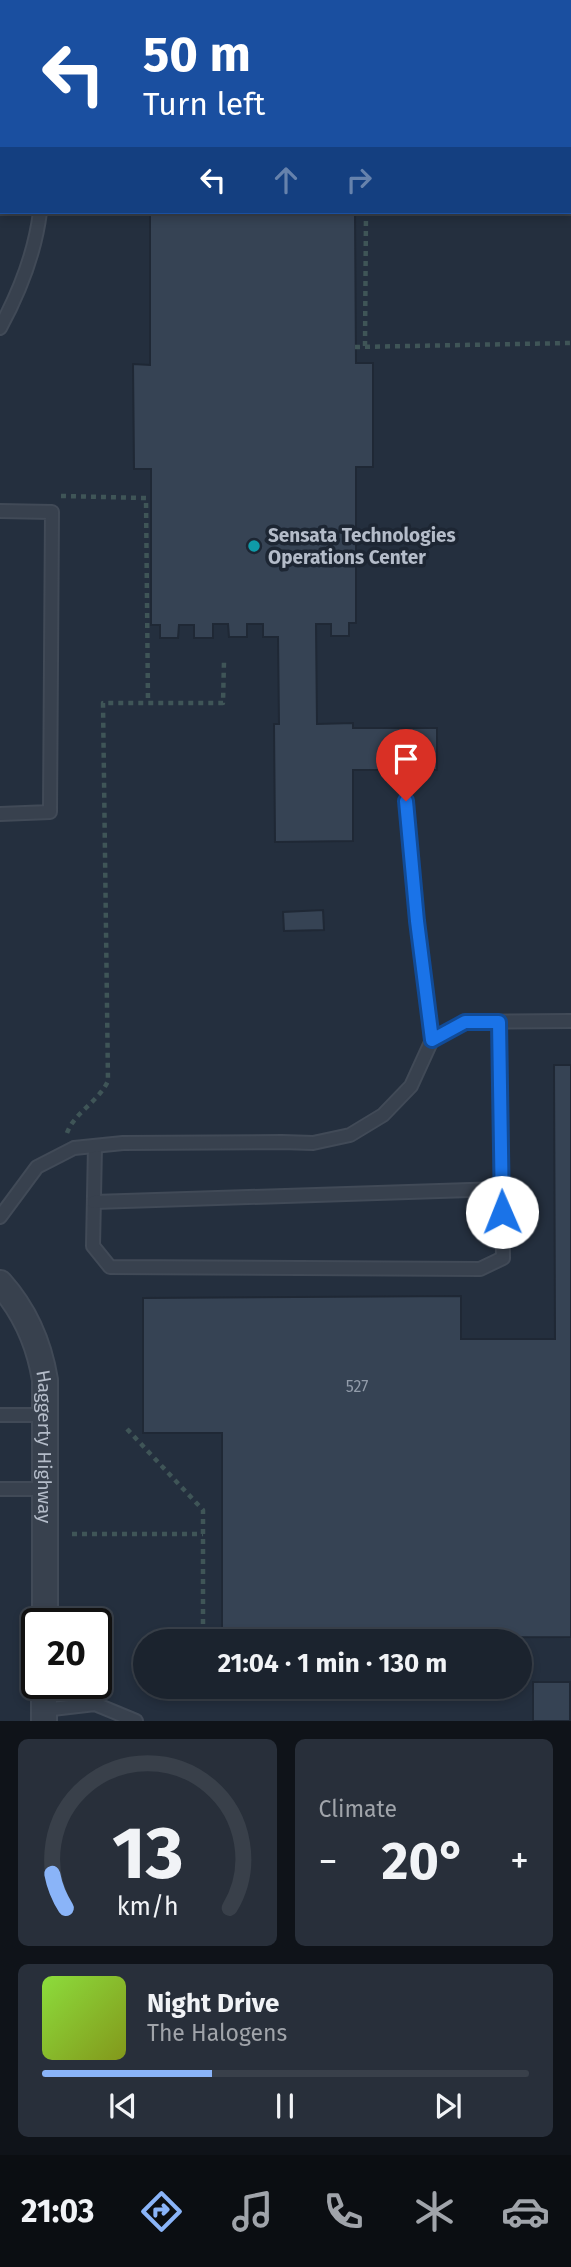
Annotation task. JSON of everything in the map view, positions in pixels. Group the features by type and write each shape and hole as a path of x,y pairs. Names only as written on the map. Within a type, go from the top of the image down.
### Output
{"street":[{"name":"Haggerty Highway","path":"0,1283 23,1313 38,1345 46,1380 45,1608"}],"lane":[{"path":"0,328 24,277 33,250 40,214"},
{"path":"0,511 52,513 50,812 0,814"},
{"path":"0,1217 37,1167 74,1148 150,1143 313,1143 350,1135 383,1115 411,1086 432,1040 406,801"},
{"path":"432,1040 465,1022 571,1021"},
{"path":"94,1146 93,1247 110,1266 480,1269 503,1258 499,1022"},
{"path":"94,1202 501,1189"},
{"path":"0,1415 46,1415"},
{"path":"0,1489 46,1489"},
{"path":"44,1716 96,1704 136,1721"}],"path":[{"path":"365,346 366,214"},
{"path":"355,347 571,342"},
{"path":"58,495 146,498 148,703"},
{"path":"66,1137 68,1129 104,1091 108,1081 103,703 223,703 224,661"},
{"path":"127,1429 203,1510 203,1629"},
{"path":"72,1534 203,1534"}],"building":[{"name":"Sensata Technologies Operations Center","path":"150,214 355,214 356,363 373,363 373,467 356,467 356,623 349,623 349,636 331,636 331,624 316,624 317,724 353,723 353,728 437,728 437,770 353,770 353,841 275,842 274,724 279,724 278,637 263,637 263,624 247,624 247,637 229,637 228,624 213,624 213,638 194,638 194,625 179,625 178,638 160,638 160,625 151,625 151,469 134,469 133,364 150,365"},
{"path":"323,910 324,930 284,931 283,912"},
{"path":"554,1065 571,1065 571,1637 532,1637 532,1629 222,1629 222,1433 143,1433 143,1298 461,1296 461,1339 555,1339"},
{"path":"533,1682 570,1682 570,1721 533,1721"}],"place":[{"name":"Sensata Technologies Operations Center","path":"254,546"}],"route":[{"path":"406,801 432,1040 465,1022 499,1022 502,1212"}]}
